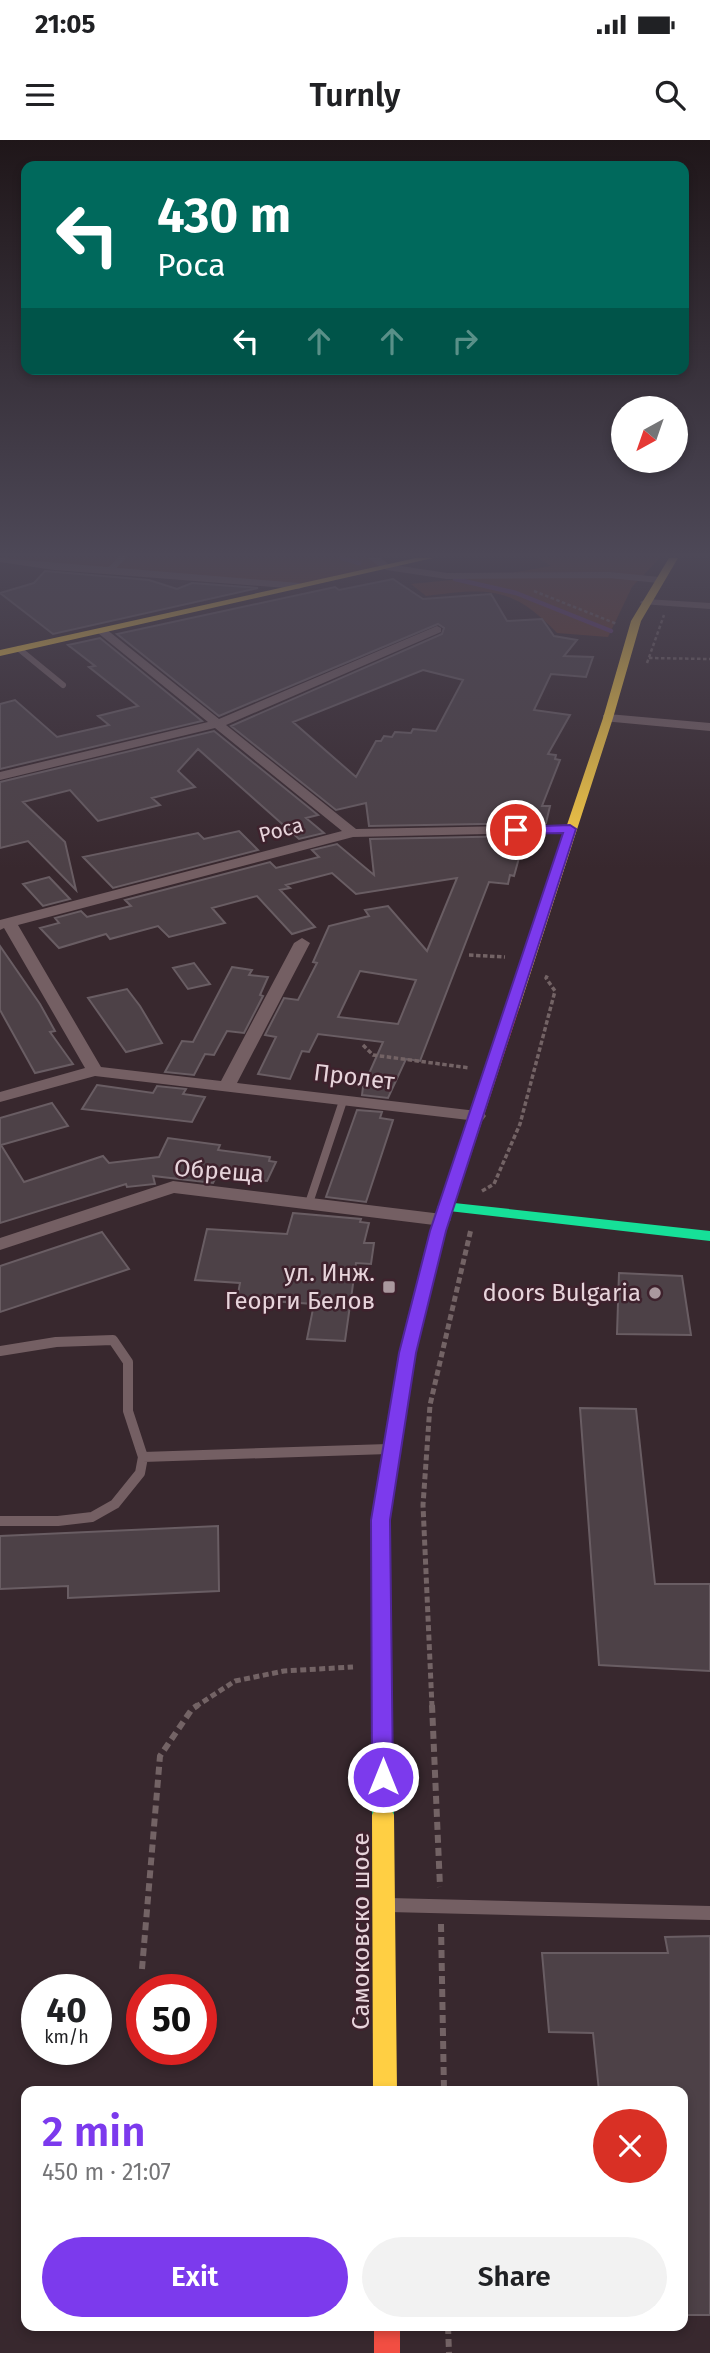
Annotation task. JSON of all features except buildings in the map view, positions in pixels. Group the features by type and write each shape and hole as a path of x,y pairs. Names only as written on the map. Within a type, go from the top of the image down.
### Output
{"main road":[{"name":"Самоковско шосе","path":"385,2086 380,1520 408,1353 443,1213 625,661"},
{"path":"443,1213 710,1236"},
{"path":"387,2331 387,2353"}],"street":[{"path":"140,661 353,834"},
{"path":"0,776 217,723 363,661"},
{"path":"608,718 710,727"},
{"name":"Роса","path":"95,1071 5,924 353,834 570,829"},
{"path":"226,1087 302,943"},
{"name":"Пролет","path":"0,1097 95,1071 477,1116"},
{"name":"Обреща","path":"0,1244 173,1187 309,1203 443,1213"}],"lane":[{"path":"34,661 63,685"},
{"path":"309,1203 343,1101"},
{"path":"0,1351 56,1342 113,1340 128,1362 128,1411 143,1457 139,1473 115,1504 92,1517 58,1521 0,1521"},
{"path":"143,1457 392,1449"},
{"path":"384,1905 710,1913"}],"path":[{"path":"469,955 527,960"},
{"path":"481,1192 494,1184 520,1124 555,991 547,978"},
{"path":"363,1045 373,1055 492,1071"},
{"path":"429,1063 432,1055"},
{"path":"444,2086 440,1906 423,1505 430,1405 473,1219"},
{"path":"142,1969 160,1756 192,1709 234,1681 284,1671 382,1665"},
{"path":"448,2331 449,2353"}],"traffic: fast":[{"path":"445,1207 710,1236"},
{"path":"380,1547 383,1815"}],"traffic: slow":[{"path":"512,1009 624,661"},
{"path":"383,1815 385,2086"}],"traffic: jam":[{"path":"380,1547 380,1520 408,1353 438,1231 512,1009"},
{"path":"387,2331 387,2353"}],"place":[{"name":"ул. Инж. Георги Белов","path":"389,1287"},
{"name":"doors Bulgaria","path":"655,1293"}],"route":[{"path":"383,1777 380,1520 408,1353 445,1207 570,829 516,830"}]}
